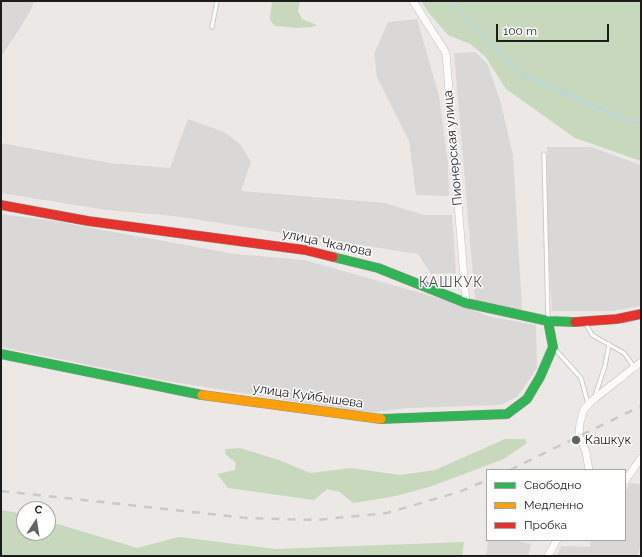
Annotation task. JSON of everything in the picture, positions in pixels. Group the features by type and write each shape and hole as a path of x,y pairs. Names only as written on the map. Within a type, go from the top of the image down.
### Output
{"street":[{"name":"Пионерская улица","path":"413,1 446,53 466,303"},
{"name":"улица Чкалова","path":"1,205 88,221 305,250 378,268 466,303 548,321 584,322 617,319 641,314"},
{"path":"548,321 553,347"},
{"name":"улица Куйбышева","path":"1,354 182,392 380,420 507,414 527,398 540,377 553,347"},
{"path":"589,469 586,452 579,431 581,415 588,404 641,362"},
{"path":"626,480 641,458"},
{"path":"548,556 556,541"}],"lane":[{"path":"212,27 217,1"},
{"path":"544,154 548,321"},
{"path":"584,322 592,335 624,353 634,367"},
{"path":"594,399 609,344"},
{"path":"553,347 581,378 588,404"}],"shaded area":[{"path":"1,1 34,1 30,12 1,57"},
{"path":"417,19 439,96 448,163 449,196 416,195 409,141 377,77 374,54 388,22"},
{"path":"475,52 487,63 500,100 513,155 522,310 489,305 475,300 454,53"},
{"path":"188,119 224,132 240,144 251,162 241,191 385,203 424,215 452,215 456,273 431,274 418,254 174,216 106,210 1,193 1,143 109,163 170,168"},
{"path":"547,147 591,147 641,165 641,306 612,311 552,311 548,248"},
{"path":"1,214 54,221 235,254 305,260 445,300 491,317 536,325 537,368 517,397 500,405 408,408 374,412 348,410 167,381 1,347"},
{"path":"630,483 641,484 641,541 638,556 557,556 561,546 590,547 591,541 626,541 626,491"},
{"path":"488,541 518,541 531,544 528,556 486,556"}],"green space":[{"path":"272,1 300,1 298,11 302,19 317,25 312,27 297,28 275,26 270,20"},
{"path":"421,1 641,1 641,161 575,138 506,89 485,56 470,44 448,35"},
{"path":"505,439 525,439 527,443 504,459 432,486 396,496 353,503 340,492 327,489 314,500 228,488 217,474 235,470 236,463 225,454 225,449 240,448 279,460 310,473 351,468 400,475 435,470"},
{"path":"1,510 16,513 16,541 56,541 56,523 137,548 179,537 275,549 464,542 462,556 1,556"}],"waterway":[{"path":"450,1 520,73 631,122 641,123"}],"railway":[{"path":"512,469 641,406"},
{"path":"1,491 247,518 316,520 387,513 459,492 486,480"}],"traffic: fast":[{"path":"333,257 378,268 466,303 548,321 575,322"},
{"path":"381,419 507,414 527,399 540,377 553,347 548,321"},
{"path":"1,354 202,395"}],"traffic: slow":[{"path":"202,395 381,419"}],"traffic: jam":[{"path":"1,205 88,221 305,250 333,257"},
{"path":"575,322 617,319 641,314"}],"place":[{"name":"Кашкук","path":"576,440"}],"district":[{"name":"КАШКУК","path":"451,283"}]}
